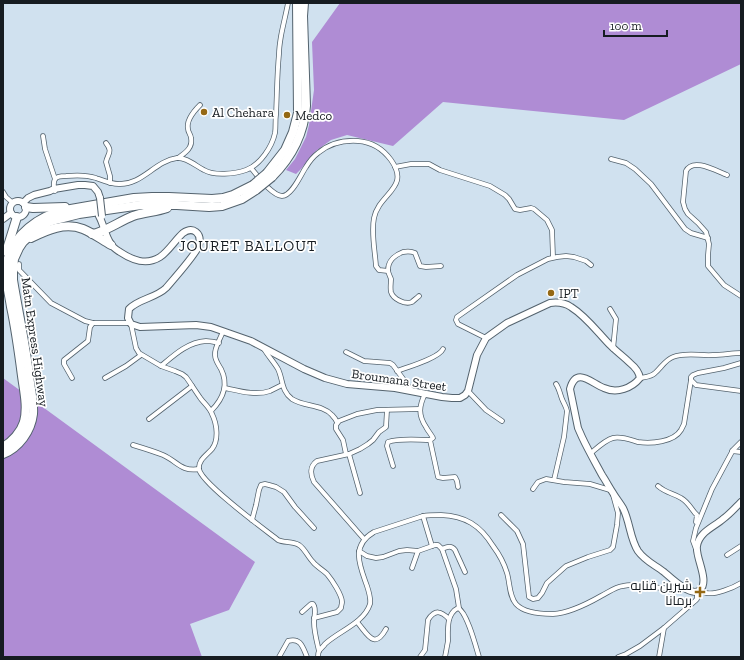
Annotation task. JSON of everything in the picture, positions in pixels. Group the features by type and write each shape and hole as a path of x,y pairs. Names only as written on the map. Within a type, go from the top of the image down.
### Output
{"highway":[{"name":"Matn Express Highway","path":"270,175 285,150 293,132 298,113 297,3"},
{"name":"Matn Express Highway","path":"3,454 13,448 25,437 33,414 25,347 13,280 14,259 23,242 37,229 49,222 66,216 141,205 209,207 233,203 242,199 285,163 300,136 305,116 304,3"},
{"name":"Matn Express Highway","path":"3,447 12,440 22,427 26,407 16,332 7,284 6,263 13,246 25,230 31,225 56,212 75,208 134,198 224,198 255,188"},
{"path":"24,205 33,208 62,206 75,208"},
{"path":"92,234 136,215 177,205"},
{"path":"6,263 7,249 14,215"},
{"path":"23,242 44,231 62,227 79,228 85,230 111,245"}],"street":[{"path":"178,158 188,161 211,173 227,174 236,173 251,168 266,154 271,146 274,133 278,56 288,3"},
{"path":"55,179 62,176 79,175 110,183 124,184 133,182 158,166 178,158 188,151 191,144 191,137 188,130 188,122 194,111 200,105"},
{"path":"43,136 45,149 55,179 53,191"},
{"path":"251,168 268,188 281,196 288,194 294,187 306,166 318,153 331,144 352,140 366,141 383,151 391,160 398,172 396,183 382,202 374,217 373,228 376,268 379,270 388,271"},
{"path":"106,143 110,150 110,154 106,162 110,176 110,183"},
{"path":"611,159 626,163 635,168 651,184 684,229 691,233 708,238"},
{"path":"395,167 411,164 429,164 440,170 490,186 509,198 516,209 534,209 547,220 552,230 553,257"},
{"path":"727,175 705,166 692,165 686,172 683,202 684,208 688,214 706,232 709,244 708,266 724,285 741,296"},
{"path":"24,205 28,198 34,195 78,185 90,185 96,188 98,192 101,218 104,230 111,245 128,257 138,261 148,262 161,257 183,233 189,230 193,230 199,235 199,247 165,289 129,309 128,318 136,348 141,355 186,377 213,415 217,433 216,442 213,448 201,461 199,469 207,482 278,540 299,545 311,560 328,575 333,582 341,598 341,608 337,612 314,618"},
{"path":"3,192 13,203"},
{"path":"3,219 14,215 20,216 24,214 26,210 24,205 17,201 10,207 14,215"},
{"path":"420,296 412,302 407,303 393,296 388,271 391,260 400,253 410,251 415,253 420,266 441,266"},
{"path":"486,338 458,324 456,320 457,317 517,275 553,257 574,257 586,261 592,265"},
{"path":"19,264 19,270 51,303 85,321 93,323 130,323"},
{"path":"502,421 486,410 468,390 477,355 486,338 507,323 550,303 555,302 570,306 580,314 630,362 640,375 640,378"},
{"path":"610,309 616,319 614,348"},
{"path":"72,378 64,364 64,360 88,341 90,327 93,323"},
{"name":"Broumana Street","path":"130,323 134,326 144,327 184,325 211,327 251,341 304,369 338,382 362,386 395,388 452,398 460,398 465,395 468,390"},
{"path":"210,411 224,393 225,388 224,376 215,356 215,350 223,331"},
{"path":"162,366 188,346 206,341 218,343"},
{"path":"262,347 277,368 282,385 288,395 292,399 325,410 331,414 337,422 336,429 343,440 360,493"},
{"path":"397,371 421,363 442,352 443,349"},
{"path":"346,352 364,361 390,363 412,391"},
{"path":"741,353 714,355 693,354 672,357 663,363 654,374 640,378 635,384 621,390 605,389 585,378 580,377 576,378 572,382 570,389 578,428 590,454 623,509 636,547 640,554 680,586 692,591 711,593 729,589 741,583"},
{"path":"105,378 141,355"},
{"path":"590,454 612,438 618,437 651,443 659,442 677,434 684,424 689,385 693,374 741,363"},
{"path":"691,380 696,385 741,391"},
{"path":"554,480 564,437 567,411 556,384"},
{"path":"225,388 257,393 269,391 282,385"},
{"path":"149,419 192,386"},
{"path":"425,394 420,409 423,422 433,438 430,440 438,477 454,477 457,481 458,487"},
{"path":"567,408 572,402"},
{"path":"337,422 342,419 366,412 420,409"},
{"path":"364,539 316,485 311,474 312,467 315,462 321,459 347,454 368,444 385,428 387,410"},
{"path":"393,466 387,446 388,442 401,440 430,440"},
{"path":"693,541 696,528 712,489 732,452 741,442"},
{"path":"133,445 163,455 182,467 193,470 199,469"},
{"path":"732,452 741,452"},
{"path":"533,489 538,482 546,479 590,484 612,491"},
{"path":"252,520 259,488 261,485 266,484 276,487 284,492 314,528"},
{"path":"618,657 640,646 664,628 695,601 698,591 702,586 703,581 701,567 692,539 697,515 683,499 664,491 658,486"},
{"path":"501,515 518,531 523,544 529,597 533,599 538,598 547,583 566,566 610,550 613,547 618,513 612,491"},
{"path":"696,552 699,539 704,533 722,520 741,502"},
{"path":"319,651 335,636 357,622 366,613 369,606 369,594 358,560 359,551 364,539 374,532 423,516 451,515 470,522 481,530 494,546 505,567 513,599 521,608 530,612 554,614 562,612 584,605 624,585 669,589 680,586"},
{"path":"423,516 432,546"},
{"path":"359,551 367,556 376,558 399,551 418,550 438,545 442,549 456,590 459,608 469,626 479,657"},
{"path":"442,549 450,546 452,547 455,550 465,572"},
{"path":"727,555 741,546"},
{"path":"412,568 418,550"},
{"path":"302,612 311,604 313,604 316,608 314,632 319,651 318,657"},
{"path":"445,657 449,619 452,612 459,608"},
{"path":"420,657 425,650 428,620 430,617 437,612 449,619"},
{"path":"357,622 373,640 378,639 386,629"},
{"path":"659,657 664,628"},
{"path":"279,657 289,640 297,641 302,644 307,657"}],"shaded area":[{"path":"340,3 741,3 741,64 624,120 443,102 393,146 347,135 331,140 316,151 296,174 286,170 295,159 306,137 309,125 314,90 312,42"},
{"path":"3,378 255,562 229,610 190,624 202,657 3,657"}],"place":[{"name":"Al Chehara","path":"204,112"},
{"name":"Medco","path":"287,115"},
{"name":"IPT","path":"551,293"},
{"name":"شيرين قنابه برمانا","path":"700,592"}],"district":[{"name":"JOURET BALLOUT","path":"248,246"}]}
